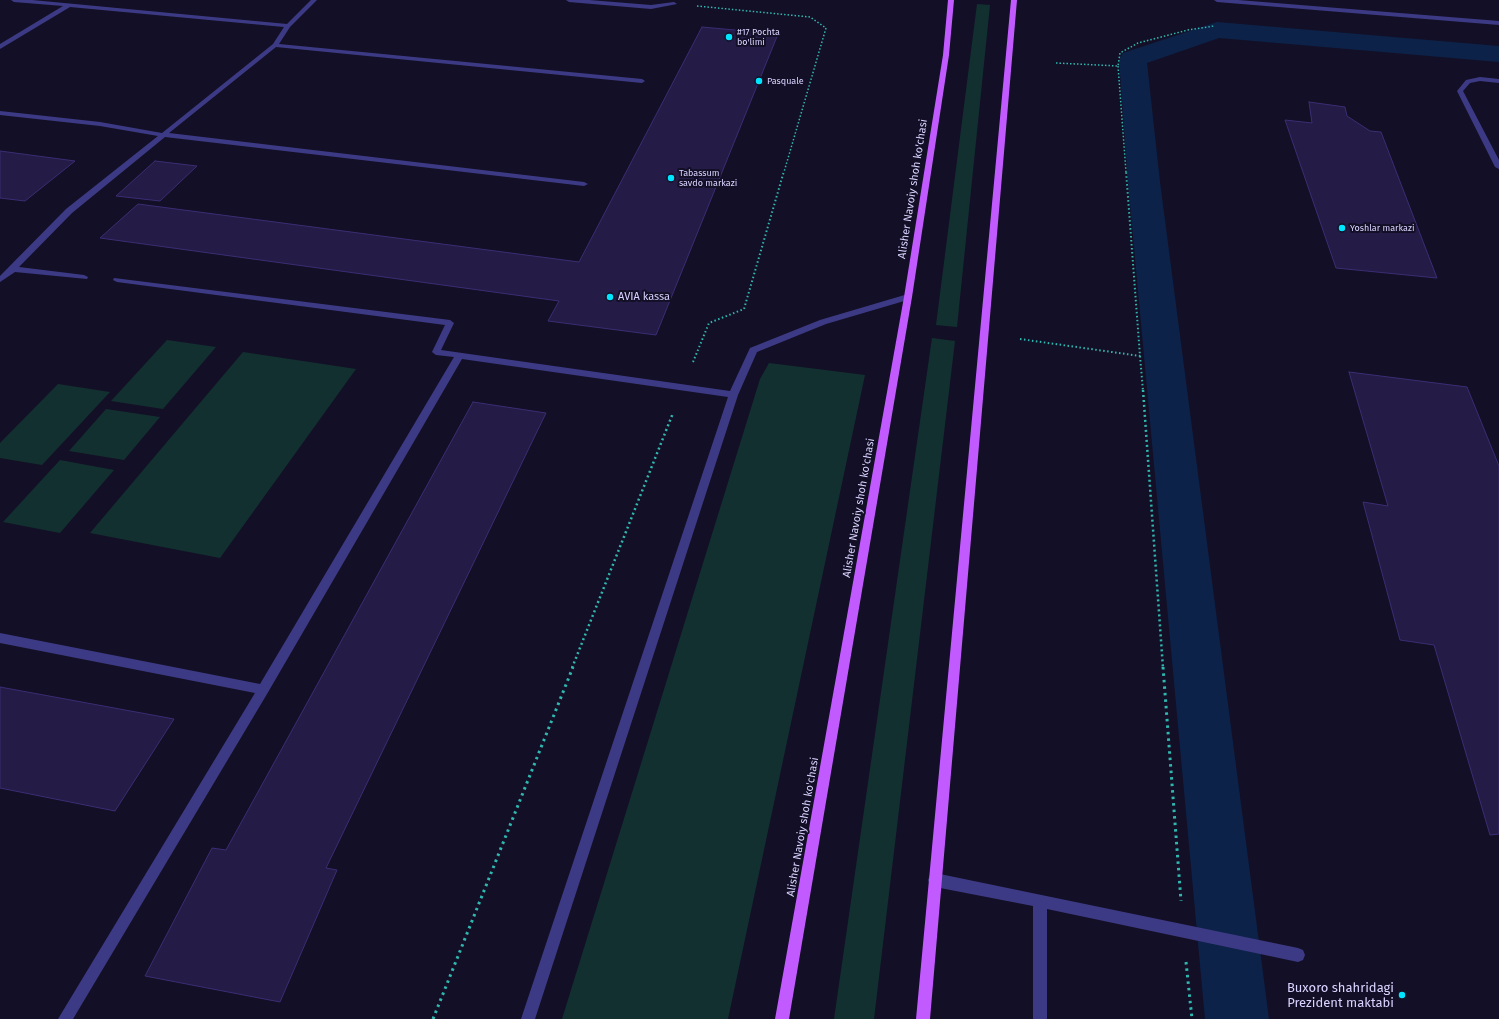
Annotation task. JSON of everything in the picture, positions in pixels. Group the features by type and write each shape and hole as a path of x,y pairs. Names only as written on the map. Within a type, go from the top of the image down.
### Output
{"main road":[{"name":"Alisher Navoiy shoh ko'chasi","path":"782,1019 908,297 946,55 951,0"},
{"path":"923,1019 1014,0"}],"street":[{"path":"14,0 288,26"},
{"path":"0,280 13,269 69,211 275,45 288,26 314,0"},
{"path":"569,0 651,8 674,4"},
{"path":"1217,0 1499,23"},
{"path":"0,47 69,5"},
{"path":"275,45 642,81"},
{"path":"1499,80 1480,79 1468,81 1460,91 1499,168"},
{"path":"0,113 100,124 165,135 584,184"},
{"path":"13,269 84,277"},
{"path":"117,280 450,323 436,352 732,395"},
{"path":"528,1019 732,395 753,350 823,322 908,297"},
{"path":"65,1019 263,690 459,356"},
{"path":"0,638 263,690"},
{"path":"935,880 1298,955"},
{"path":"1040,901 1040,1019"}],"path":[{"path":"433,1019 709,323 744,309 826,28 810,17 674,4"},
{"path":"1188,30 1138,43 1120,53 1118,66 1183,931 1192,1019"},
{"path":"1056,63 1118,66"},
{"path":"1020,339 1140,356"}],"green space":[{"path":"977,4 990,5 957,327 936,325"},
{"path":"932,338 955,341 874,1019 834,1019"},
{"path":"167,340 216,347 163,409 111,401"},
{"path":"243,352 356,369 220,558 90,533"},
{"path":"769,363 865,375 728,1019 562,1019 760,379"},
{"path":"58,384 110,392 42,465 0,458 0,443"},
{"path":"106,409 160,417 124,460 69,451"},
{"path":"60,460 114,470 60,533 3,522"}],"building":[{"name":"Tabassum savdo markazi","path":"702,27 778,34 656,335 548,321 559,301 100,238 138,204 579,262"},
{"path":"1309,102 1345,107 1347,116 1370,131 1381,132 1437,278 1336,268 1285,120 1312,123"},
{"path":"0,151 75,161 25,201 0,198"},
{"path":"155,161 197,166 160,201 116,196"},
{"path":"1349,372 1467,387 1499,466 1499,834 1490,835 1434,645 1400,640 1363,502 1388,506"},
{"path":"473,402 546,413 326,868 337,870 280,1002 145,976 212,848 226,850"},
{"path":"0,687 174,719 115,811 0,788"}],"waterway":[{"path":"1237,1019 1144,182 1133,59 1217,30 1499,54"}],"place":[{"name":"#17 Pochta bo'limi","path":"729,37"},
{"name":"Pasquale","path":"759,81"},
{"name":"Tabassum savdo markazi","path":"671,178"},
{"name":"Yoshlar markazi","path":"1342,228"},
{"name":"AVIA kassa","path":"610,297"},
{"name":"Buxoro shahridagi Prezident maktabi","path":"1402,995"}]}
